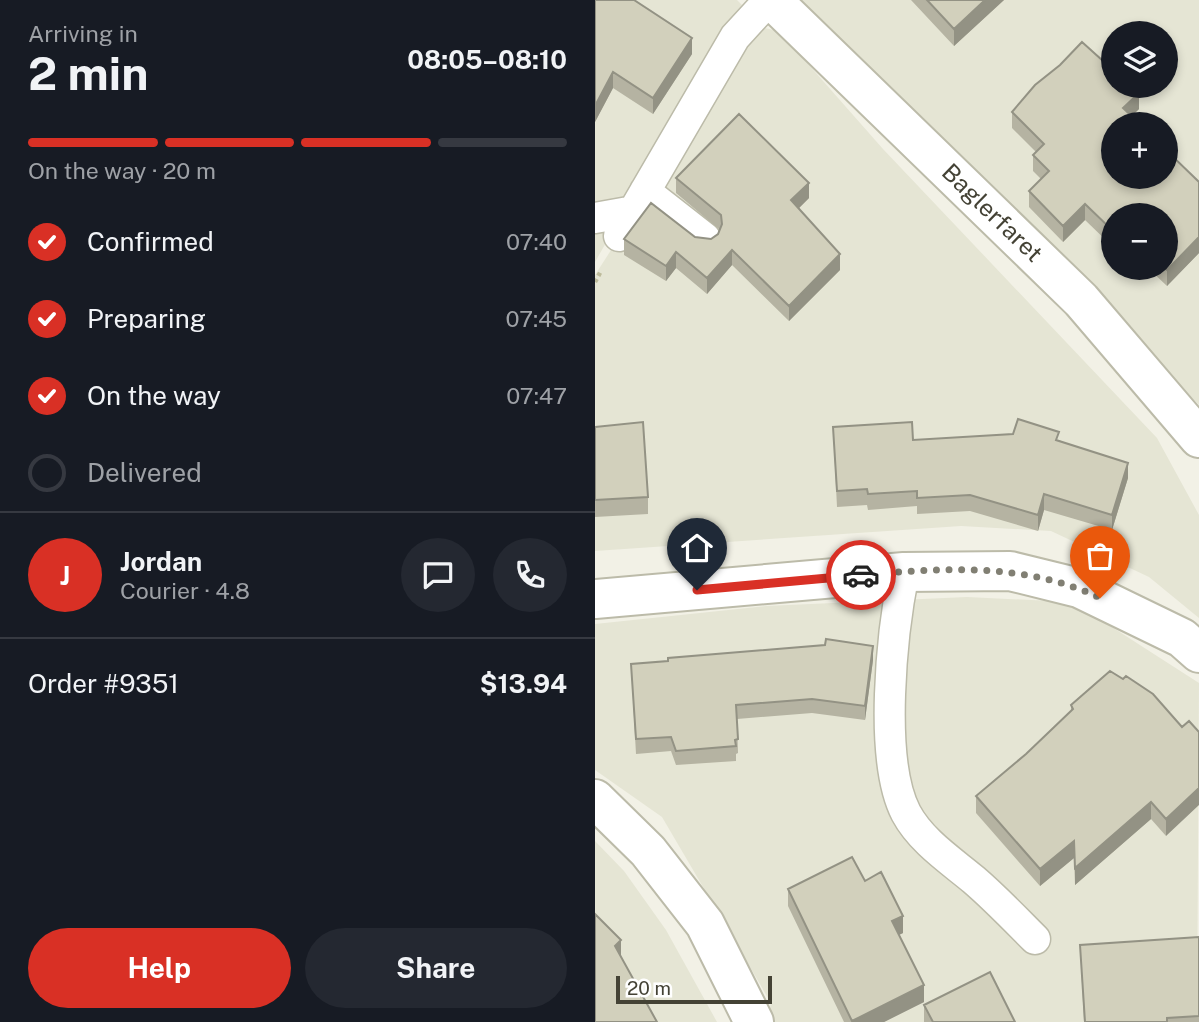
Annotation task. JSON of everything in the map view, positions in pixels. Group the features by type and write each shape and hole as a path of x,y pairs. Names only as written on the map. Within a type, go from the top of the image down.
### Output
{"street":[{"name":"Baglerfaret","path":"770,0 1081,300 1199,438"},
{"path":"595,599 904,572 1010,571 1079,588 1182,638 1199,653"},
{"path":"595,799 648,851 705,924 754,1022"}],"lane":[{"name":"Baglerfaret","path":"633,213 735,37 770,0"},
{"path":"595,218 633,213 705,238"},
{"path":"904,572 893,628 891,755 906,813 929,843 976,881 1035,939"}],"shaded area":[{"path":"595,0 737,0 742,5 595,262"},
{"path":"799,0 1199,0 1199,405 994,200"},
{"path":"755,26 779,31 883,149 1157,438 1199,515 1199,618 1149,577 1051,531 961,526 595,551 595,275"},
{"path":"967,597 1073,602 1199,683 1197,1022 767,1022 771,1003 662,817 595,770 595,624 766,606"},
{"path":"595,841 624,871 666,930 717,1022 595,1022"}],"building":[{"path":"595,0 634,0 692,38 653,98 613,72 595,106"},
{"path":"927,0 985,0 954,29"},
{"path":"1082,42 1101,59 1101,98 1134,98 1123,108 1127,112 1101,112 1101,189 1178,189 1178,162 1199,182 1199,237 1178,259 1178,203 1101,203 1101,219 1085,204 1063,226 1029,191 1049,171 1033,155 1044,144 1012,112 1035,85 1060,65"},
{"path":"739,114 809,183 791,200 840,254 789,306 732,250 707,278 676,252 666,266 624,239 651,203 695,237 711,239 718,234 722,224 721,215 676,178"},
{"path":"1018,419 1059,432 1056,440 1128,463 1112,515 1044,494 1038,515 970,495 917,498 917,491 868,494 867,489 837,491 833,427 912,422 913,440 1013,434"},
{"path":"643,422 648,497 595,500 595,427"},
{"path":"826,639 873,646 865,706 812,699 736,705 736,746 676,751 671,737 636,739 631,664 668,661 668,658 825,645"},
{"path":"1110,671 1123,679 1126,676 1153,694 1182,727 1189,721 1199,732 1199,788 1166,819 1151,802 1075,868 1074,841 1040,869 976,796 1026,754 1073,709 1071,705"},
{"path":"852,857 865,881 881,872 903,916 892,921 924,985 852,1021 788,889"},
{"path":"595,914 621,940 615,946 657,1022 595,1022"},
{"path":"1199,937 1199,1016 1167,1018 1167,1022 1085,1022 1080,945"},
{"path":"990,972 1015,1022 933,1022 924,1005"}],"way so far":[{"path":"861,575 1010,571 1079,588 1100,598"}],"route":[{"path":"697,590 861,575"}]}
